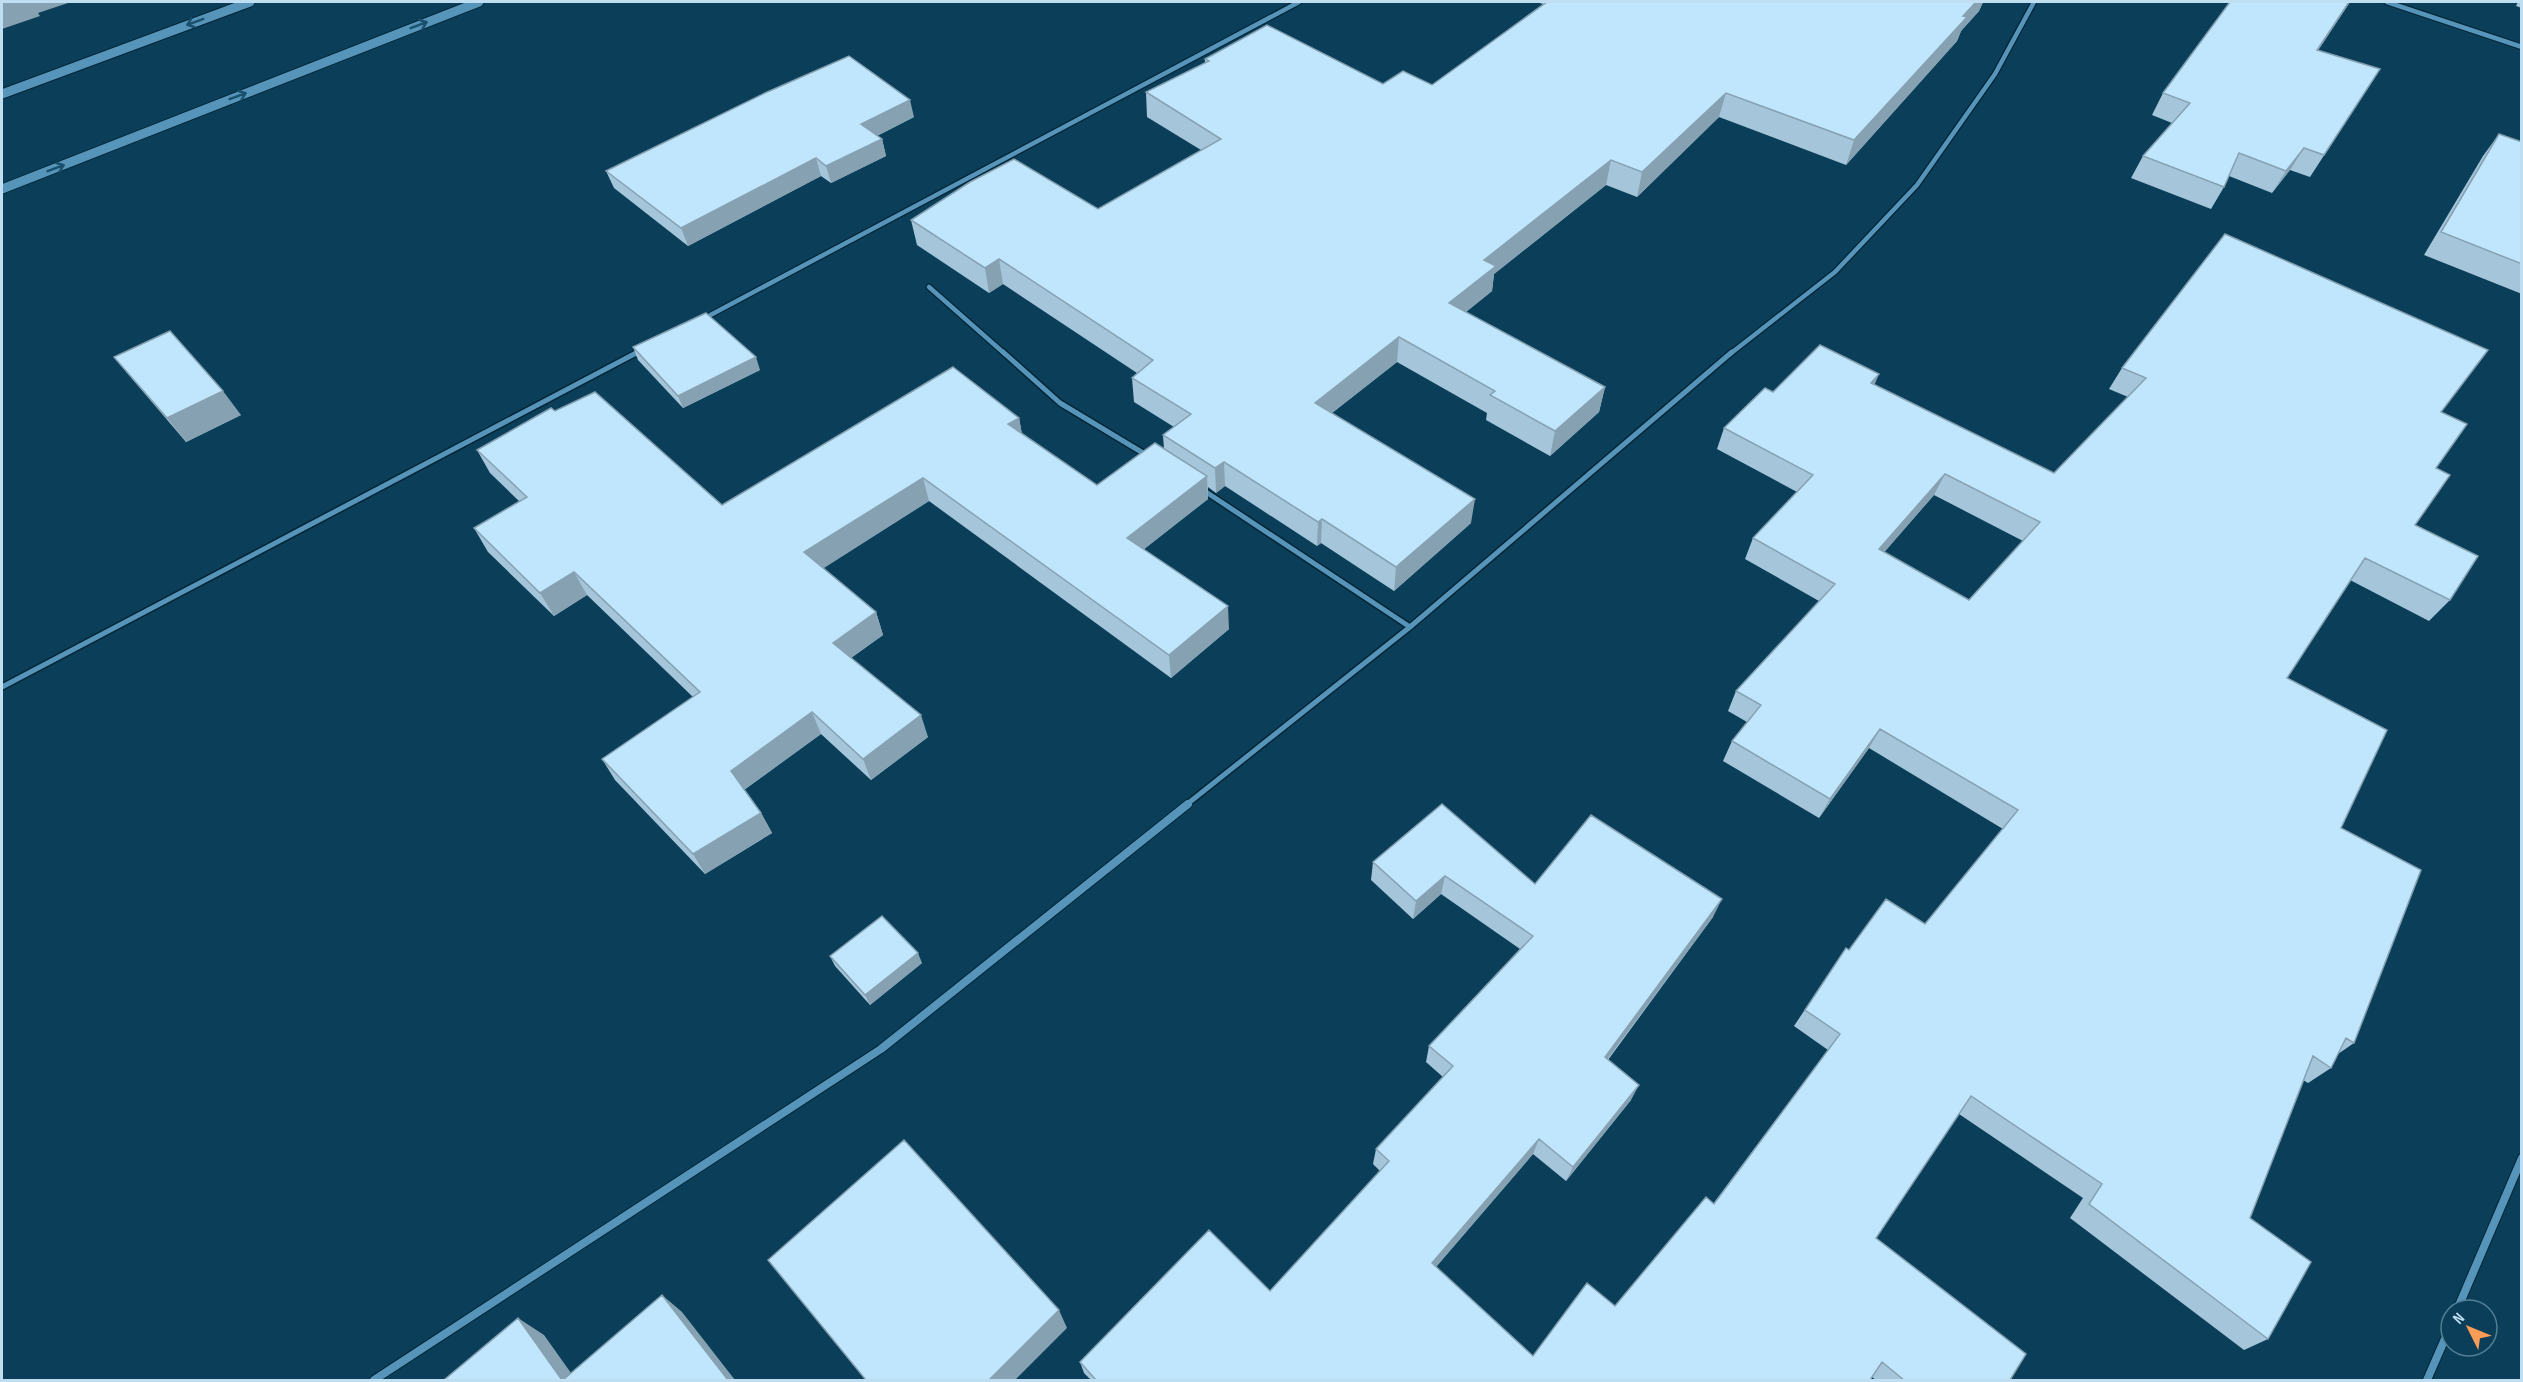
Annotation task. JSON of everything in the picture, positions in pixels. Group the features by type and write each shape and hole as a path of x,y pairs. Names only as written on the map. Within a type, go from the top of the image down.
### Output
{"main road":[{"path":"2,94 250,2"},
{"path":"2,189 479,2"}],"street":[{"path":"698,322 1299,2"},
{"path":"374,1380 881,1049 1410,627 1723,359 1835,272 1917,185 1995,74 2034,2"},
{"path":"2387,2 2522,47"},
{"path":"929,287 1060,403 1156,461"},
{"path":"2,687 645,350"},
{"path":"1195,485 1410,627"},
{"path":"2462,1298 2522,1158"},
{"path":"2427,1380 2439,1352"}],"building":[{"path":"1547,2 1976,2 1963,16 1967,17 1854,140 1726,93 1642,172 1611,160 1484,260 1496,266 1449,303 1605,387 1555,431 1490,395 1495,391 1399,337 1315,403 1475,499 1396,567 1322,519 1318,522 1224,462 1215,468 1163,435 1191,414 1132,378 1153,360 999,259 985,268 911,220 970,182 1014,159 1098,209 1221,139 1146,92 1209,61 1205,59 1267,25 1383,84 1403,71 1432,85"},
{"path":"2230,2 2349,2 2317,50 2380,69 2324,155 2304,148 2286,171 2239,153 2224,187 2143,156 2190,103 2163,93"},
{"path":"849,56 910,100 861,124 882,139 826,166 816,158 681,228 606,171 765,93"},
{"path":"2499,134 2522,142 2522,264 2441,232"},
{"path":"2225,234 2488,350 2441,412 2467,424 2436,468 2450,475 2415,525 2478,556 2450,600 2365,558 2287,678 2387,730 2341,828 2421,870 2354,1043 2346,1038 2331,1068 2313,1056 2250,1218 2311,1262 2268,1339 2089,1204 2102,1184 1971,1096 1876,1238 2026,1354 2010,1380 1904,1380 1882,1362 1870,1380 1096,1380 1080,1362 1209,1230 1270,1291 1389,1161 1376,1149 1453,1066 1429,1046 1533,936 1445,876 1416,901 1373,862 1442,804 1535,884 1591,815 1722,899 1605,1057 1639,1085 1573,1167 1539,1139 1432,1263 1533,1356 1587,1283 1615,1306 1706,1197 1714,1204 1840,1034 1805,1010 1846,948 1849,950 1886,899 1925,924 2018,810 1880,729 1830,799 1732,741 1761,705 1736,691 1835,584 1753,538 1813,475 1724,428 1765,388 1773,392 1820,345 1879,374 1871,383 2054,473 2146,378 2122,368","holes":["1945,474 2040,522 1969,600 1879,549"]},
{"path":"706,313 756,357 678,396 633,347"},
{"path":"170,331 223,391 167,418 114,357"},
{"path":"953,367 1019,418 1008,424 1097,485 1155,443 1207,476 1127,538 1228,606 1169,655 923,478 804,552 876,612 833,643 921,715 863,759 812,712 731,771 761,813 693,854 602,759 700,692 574,572 540,593 474,528 527,497 477,450 551,408 555,411 595,392 722,505"},
{"path":"882,916 918,953 865,995 830,956"},
{"path":"904,1140 1059,1310 989,1380 866,1380 768,1260"},
{"path":"662,1295 728,1380 563,1380"},
{"path":"518,1318 562,1380 444,1380"}]}
